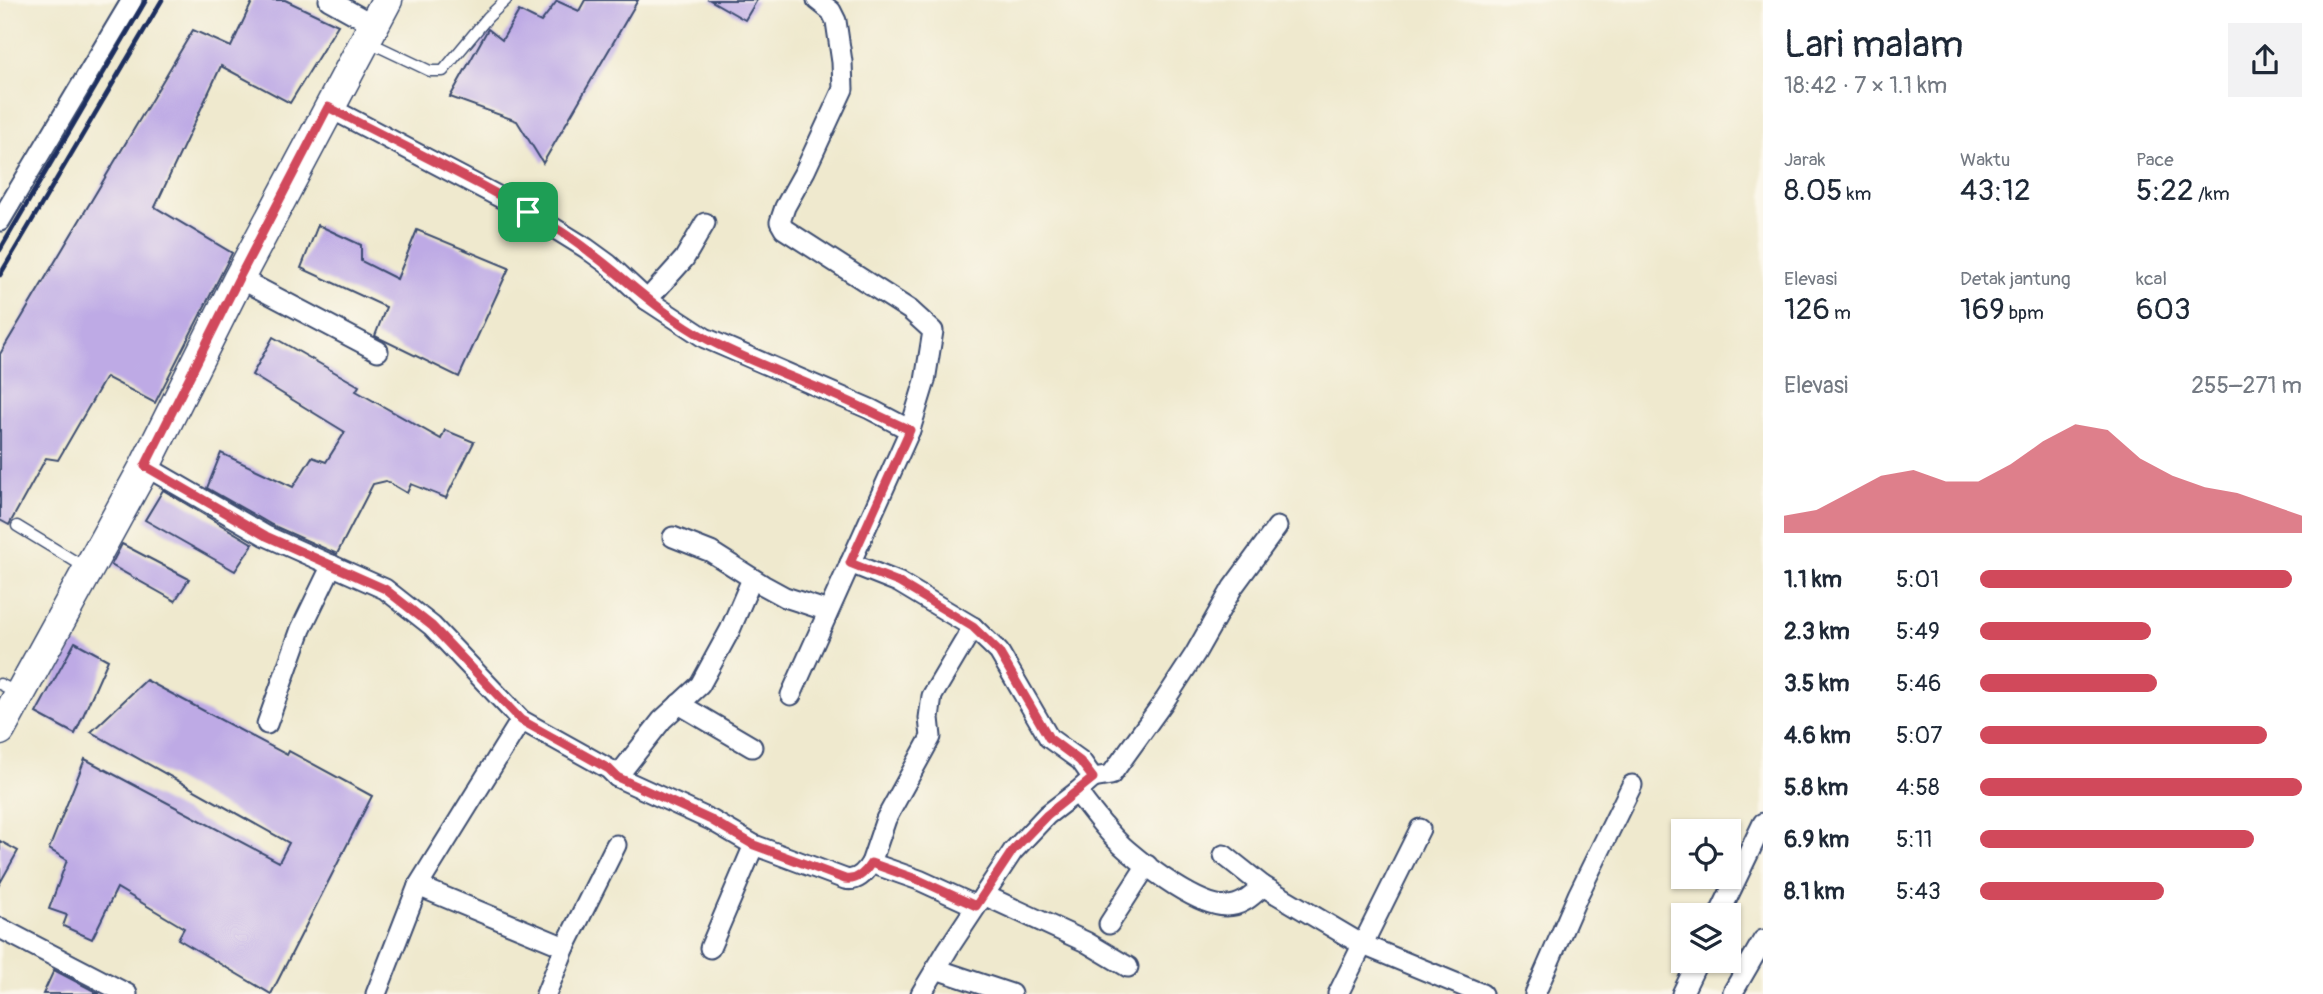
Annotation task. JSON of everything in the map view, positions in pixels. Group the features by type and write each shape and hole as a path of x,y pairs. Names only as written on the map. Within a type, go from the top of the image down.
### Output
{"main road":[{"path":"0,730 10,689 88,570 145,466 239,278 375,22"}],"street":[{"path":"0,221 132,0"},
{"path":"330,0 375,22"},
{"path":"791,695 910,430 925,381 933,331 910,310 784,229 780,222 843,89 836,21 831,11 817,0"},
{"path":"328,107 540,219 608,264 647,300 705,338 870,409 910,430"},
{"path":"647,300 684,259 705,223"},
{"path":"239,278 379,351"},
{"path":"145,466 248,527 385,589 432,626 521,720 609,769 617,777 711,820 754,845 852,880 866,871 871,863 886,819 931,737 929,718 932,696 973,627"},
{"path":"921,994 1013,850 1047,815 1093,778 1111,775 1128,753 1195,654 1233,587 1277,527"},
{"path":"673,537 711,552 752,579 785,597 822,609 826,615"},
{"path":"850,563 898,582 973,627 999,652 1049,738 1080,761 1093,778"},
{"path":"267,724 301,629 332,565"},
{"path":"617,777 662,720 700,685 730,630 752,579"},
{"path":"680,704 752,747"},
{"path":"376,994 418,886 521,720"},
{"path":"1535,994 1578,895 1632,785"},
{"path":"1077,792 1126,849 1186,891 1209,903 1226,906 1245,902 1263,886"},
{"path":"1725,903 1763,823"},
{"path":"1338,994 1420,829"},
{"path":"546,994 565,947 616,845"},
{"path":"710,948 754,845"},
{"path":"1224,855 1263,886 1361,944 1482,994"},
{"path":"871,863 980,900 1086,942 1128,967"},
{"path":"1109,924 1147,864"},
{"path":"418,886 565,947"},
{"path":"0,928 127,994"},
{"path":"1734,993 1763,940"},
{"path":"936,969 1011,994"},
{"path":"1682,994 1692,973"}],"lane":[{"path":"375,22 430,71 443,71 488,17 506,0"},
{"path":"18,526 88,570"}],"building":[{"path":"253,0 285,0 338,25 290,103 221,66 155,207 232,253 155,403 106,377 58,460 46,458 9,525 0,520 0,354 193,30 231,47"},
{"path":"585,0 638,0 543,163 517,121 450,97 488,29 502,40 519,11 541,22 557,1 579,11"},
{"path":"710,0 757,0 745,20"},
{"path":"318,225 361,245 361,261 397,279 417,230 509,268 459,377 375,336 386,307 301,268"},
{"path":"273,337 359,386 356,391 441,439 445,430 474,442 446,498 411,484 407,493 386,481 373,484 337,554 272,525 207,488 221,453 293,487 312,457 326,462 345,432 252,375"},
{"path":"163,490 253,544 235,571 145,520"},
{"path":"122,544 189,579 175,601 111,565"},
{"path":"75,642 108,660 75,734 36,713"},
{"path":"146,680 287,755 289,751 372,796 271,994 178,939 184,928 117,888 92,939 63,926 67,915 49,909 67,860 49,849 85,759 279,862 289,843 91,732"},
{"path":"0,841 18,851 0,883"},
{"path":"54,970 100,994 43,994"}],"railway":[{"path":"0,250 146,0"},
{"path":"0,275 162,0"}],"route":[{"path":"328,107 528,212 586,248 647,300 705,338 870,409 910,430 850,563 898,582 973,627 999,652 1049,738 1080,761 1093,778 1047,815 1013,850 976,906 919,880 871,863 856,879 845,879 754,845 711,820 617,777 609,769 521,720 432,626 385,589 248,527 145,466 328,107"}]}
